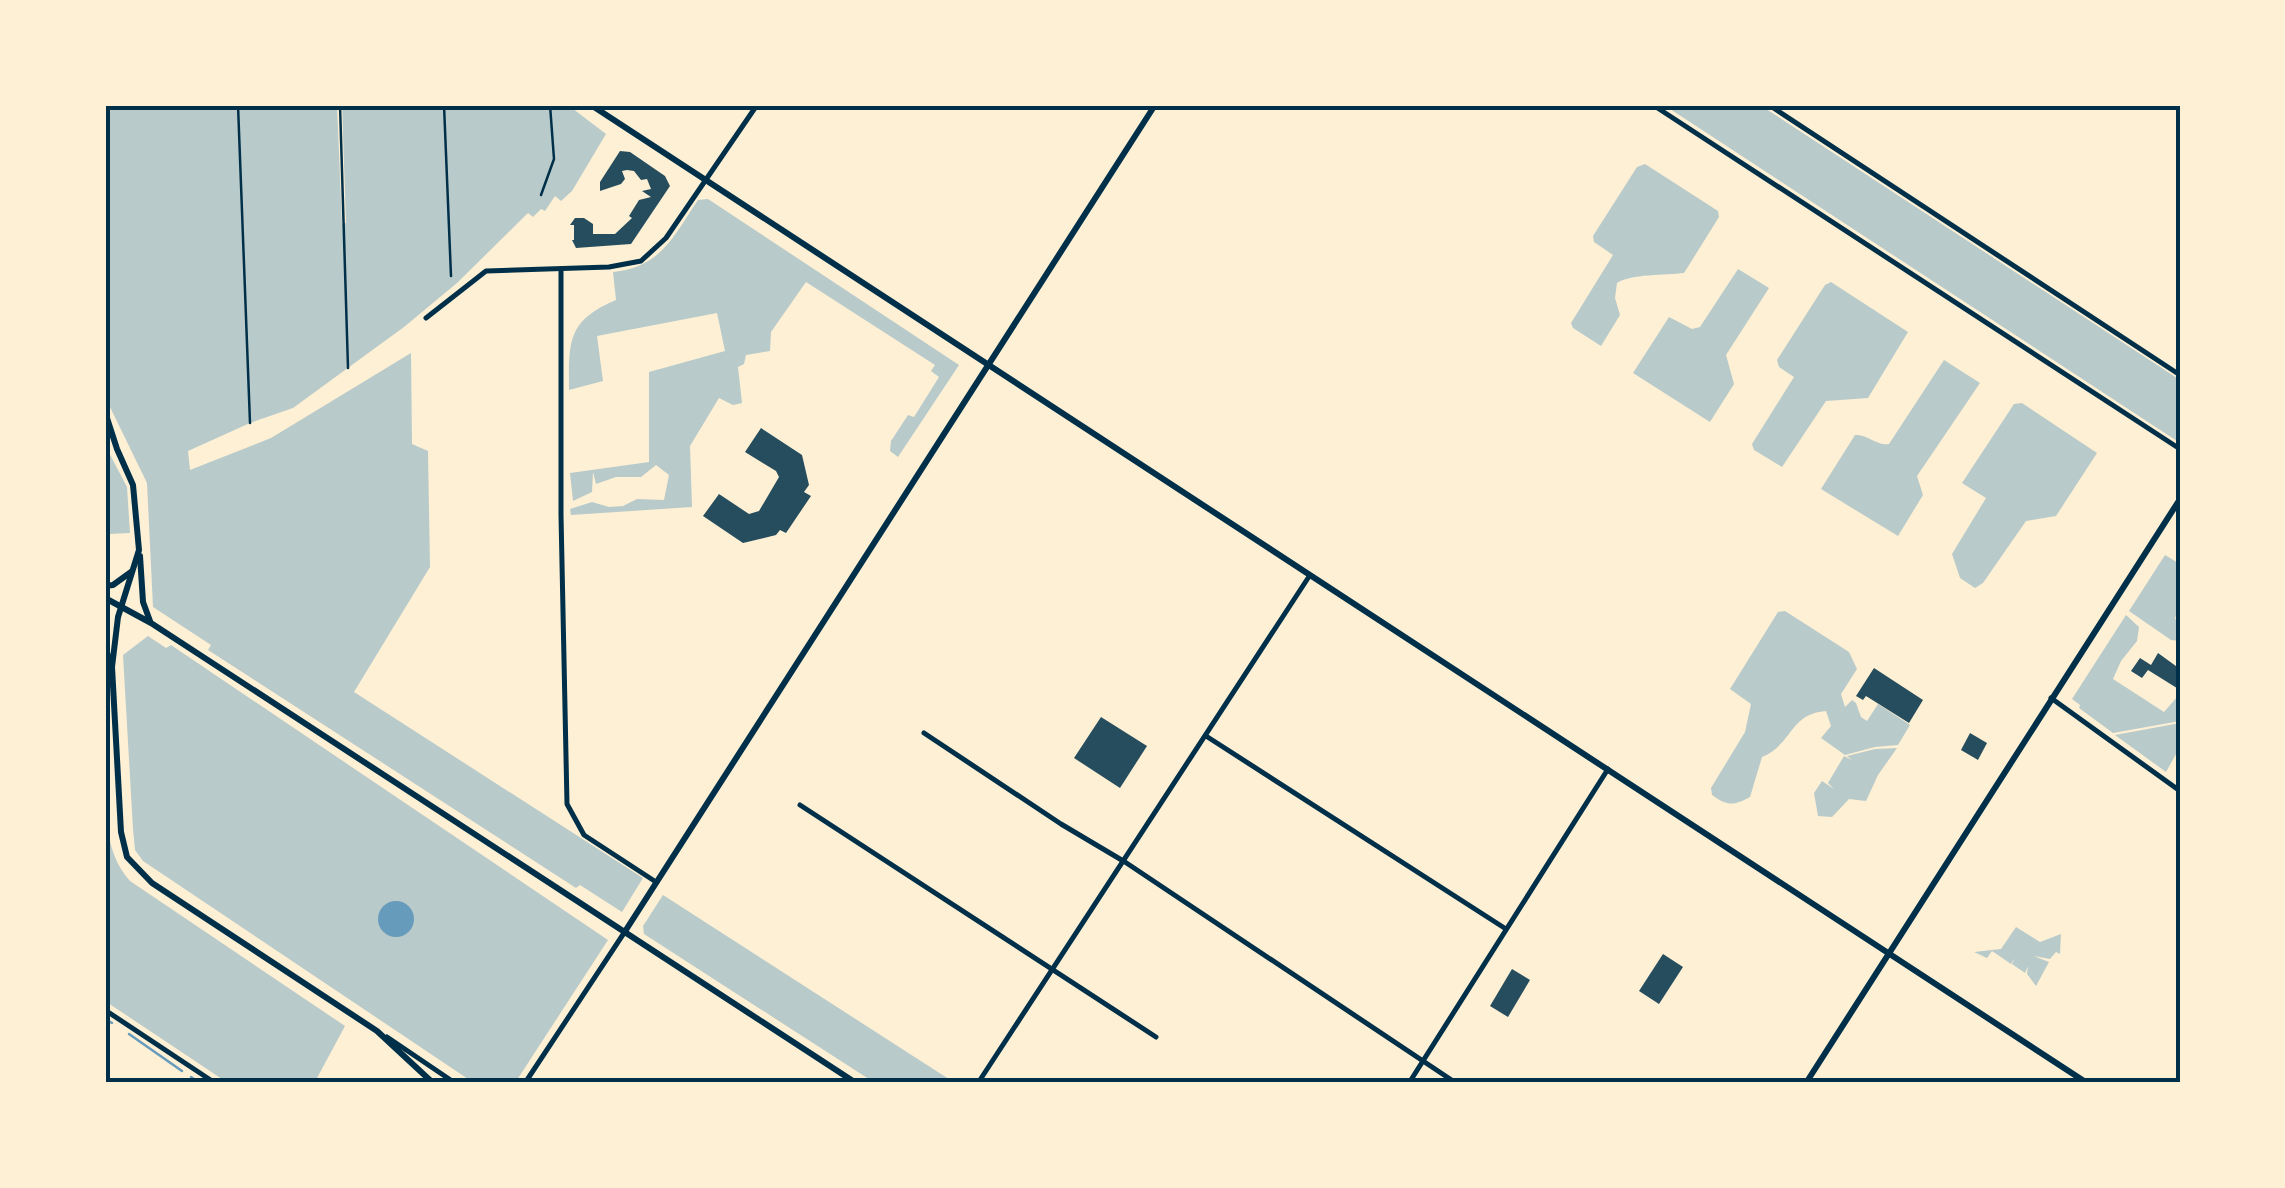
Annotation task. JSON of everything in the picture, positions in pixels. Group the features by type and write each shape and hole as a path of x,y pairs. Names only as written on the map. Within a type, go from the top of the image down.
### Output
{"street":[{"path":"591,105 2087,1083"},
{"path":"426,318 486,271 624,266 641,261 666,238 757,105"},
{"path":"525,1083 1155,105"},
{"path":"1653,105 2180,449"},
{"path":"1769,105 2180,374"},
{"path":"561,269 561,506 568,804 584,835 656,882"},
{"path":"105,412 136,495 143,602 151,622"},
{"path":"105,440 116,449"},
{"path":"1806,1083 2180,499"},
{"path":"139,550 120,608 112,667 121,832 128,858 152,883 456,1083"},
{"path":"105,586 122,580 134,566"},
{"path":"978,1083 1310,575"},
{"path":"105,598 151,622 856,1083"},
{"path":"105,648 112,667"},
{"path":"2051,698 2180,791"},
{"path":"924,732 1456,1083"},
{"path":"1206,736 1506,929"},
{"path":"1409,1083 1608,769"},
{"path":"800,805 1156,1037"},
{"path":"105,1010 215,1083"},
{"path":"377,1031 433,1083"}],"lane":[{"path":"238,105 250,422"},
{"path":"340,105 348,368"},
{"path":"444,105 450,276"},
{"path":"542,195 554,159 550,105"}],"shaded area":[{"path":"105,105 337,105 342,224 346,223 342,105 568,105 606,134 572,191 561,201 555,196 545,211 541,209 533,217 528,213 457,283 404,327 293,408 188,451 190,470 271,438 411,353 412,444 428,451 430,567 354,692 643,878 622,912 580,885 576,888 208,650 211,645 153,607 147,483 110,407 105,309"},
{"path":"1664,105 1760,105 2180,380 2180,443"},
{"path":"1645,164 1718,211 1719,217 1684,273 1639,276 1617,283 1615,298 1620,315 1601,346 1571,323 1613,255 1594,242 1593,236 1637,167"},
{"path":"708,199 959,365 898,457 890,451 891,441 908,415 914,417 939,377 931,371 935,365 806,282 771,332 770,351 746,355 744,364 738,367 742,403 733,405 719,398 690,446 692,507 571,515 570,509 592,502 609,507 637,499 664,500 669,475 656,465 641,477 616,477 596,484 593,472 592,492 573,501 570,473 649,462 649,372 725,351 717,313 597,336 603,381 569,390 569,359 579,325 616,300 613,272 654,257 673,238 698,200"},
{"path":"1738,269 1769,288 1726,355 1734,384 1710,422 1633,373 1669,317 1692,329 1700,327"},
{"path":"1831,282 1908,332 1868,398 1826,401 1782,467 1754,450 1752,444 1794,377 1779,367 1777,360 1825,285"},
{"path":"1944,360 1980,383 1917,476 1923,495 1898,536 1821,489 1855,435 1889,444"},
{"path":"2022,403 2097,453 2056,516 2026,521 1983,583 1975,588 1960,578 1952,554 1986,498 1962,483 2014,404"},
{"path":"105,445 127,487 130,533 109,534"},
{"path":"2165,555 2180,564 2180,601 2175,619 2180,623 2180,641 2171,640 2129,611"},
{"path":"1785,611 1849,652 1857,669 1841,694 1845,707 1852,700 1867,721 1878,704 1910,725 1898,745 1845,755 1821,738 1831,726 1826,711 1814,713 1762,757 1750,797 1726,803 1712,795 1711,788 1745,732 1751,704 1730,689 1778,612"},
{"path":"2126,615 2139,627 2137,641 2113,679 2164,712 2178,696 2180,721 2113,733 2072,699"},
{"path":"148,636 166,648 171,645 608,940 515,1083 474,1083 143,861 135,850 123,655"},
{"path":"2180,723 2180,747 2166,772 2115,735"},
{"path":"1897,748 1866,801 1849,799 1832,817 1818,816 1814,793 1822,781 1834,789 1828,783 1844,756 1852,760 1847,756"},
{"path":"105,768 110,842 130,881 345,1026 317,1078 324,1083 228,1083 105,1001"},
{"path":"663,895 955,1083 875,1083 644,934 643,926"},
{"path":"2016,927 2040,942 2061,934 2060,954 2056,952 2050,959 2034,956 2049,962 2036,986 2027,974 2028,966 2025,973 2012,964 2015,958 2011,964 1992,951 1987,958 1974,952 2001,949"}],"water":[{"path":"396,901 409,906 414,919 409,932 396,937 383,932 378,919 383,906"}],"building":[{"path":"620,151 630,152 665,176 670,186 631,244 576,248 572,240 574,225 570,225 575,218 593,224 593,234 615,234 632,218 629,216 639,200 651,197 642,191 651,189 647,179 641,180 634,171 627,170 622,171 625,179 621,184 600,191 600,182"},
{"path":"761,428 802,455 809,485 804,492 811,496 786,533 780,530 776,535 743,543 703,516 719,494 749,514 759,511 779,477 776,471 745,452"},
{"path":"2158,653 2180,669 2180,690 2148,670 2142,678 2131,671 2140,658 2151,665"},
{"path":"1874,668 1923,700 1909,723 1866,696 1863,700 1856,696"},
{"path":"1101,717 1147,746 1120,788 1074,758"},
{"path":"1970,733 1987,743 1978,760 1961,750"},
{"path":"1663,954 1683,967 1659,1004 1639,991"},
{"path":"1512,969 1530,980 1508,1017 1490,1006"}],"waterway":[{"path":"105,1019 112,1023"},
{"path":"129,1034 182,1071"},
{"path":"191,1077 200,1083"}]}
